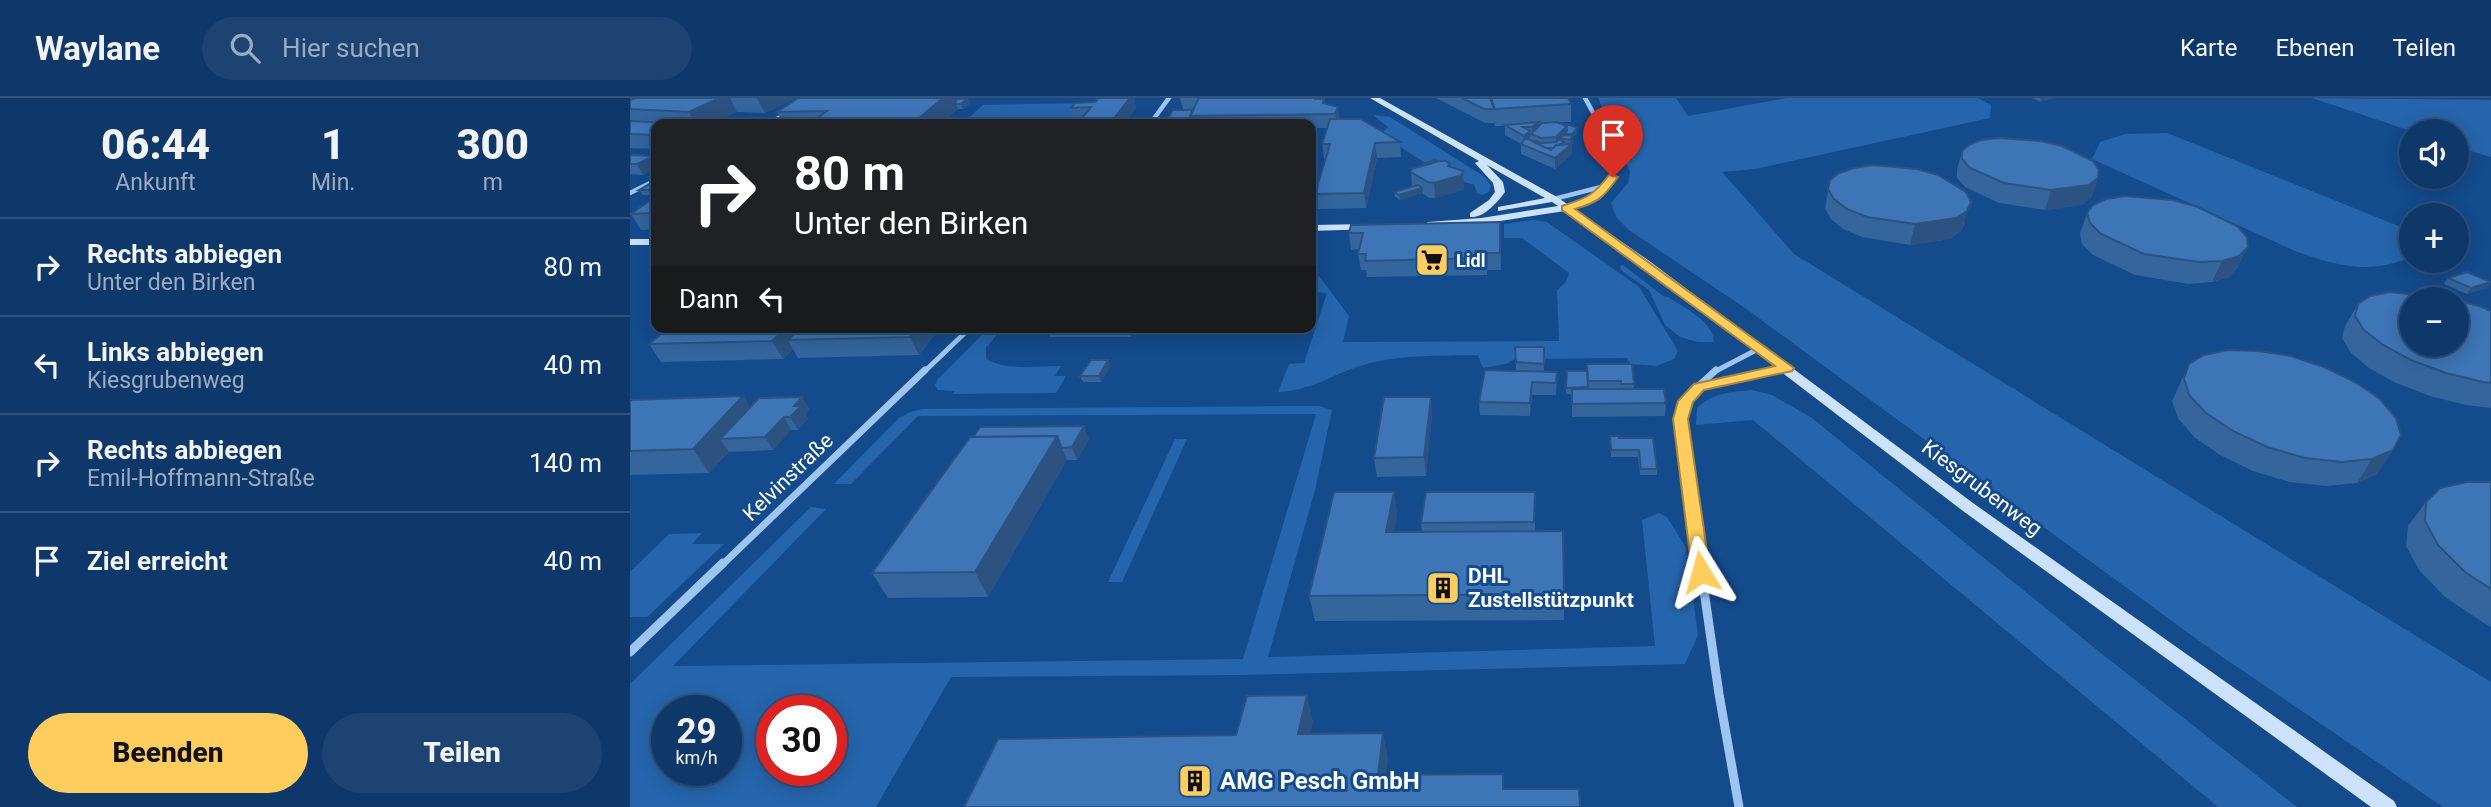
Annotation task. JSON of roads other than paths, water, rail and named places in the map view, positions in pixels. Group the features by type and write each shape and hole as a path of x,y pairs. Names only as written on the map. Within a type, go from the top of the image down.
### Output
{"main road":[{"path":"1374,98 1463,148 1498,182 1500,192 1492,202 1474,215"},
{"name":"Kiesgrubenweg","path":"1463,148 1554,199 1787,368 1989,523 2387,807"},
{"path":"1449,223 1474,215 1554,199"},
{"path":"1413,226 1481,221 1566,208"},
{"path":"1316,228 1387,227"},
{"path":"630,242 651,242"}],"street":[{"path":"1154,119 1169,98"},
{"path":"1566,208 1591,201 1613,177 1613,163 1585,98"},
{"path":"775,119 795,109"},
{"path":"630,193 651,182"},
{"path":"1554,199 1609,184"},
{"name":"Kelvinstraße","path":"630,652 965,333"},
{"path":"1739,807 1715,668 1680,419 1685,401 1699,387 1705,375 1760,348"},
{"path":"1699,387 1787,368"}],"place":[{"name":"Lidl","path":"1432,260"},
{"name":"DHL Zustellstützpunkt","path":"1443,588"},
{"name":"AMG Pesch GmbH","path":"1195,781"}]}
